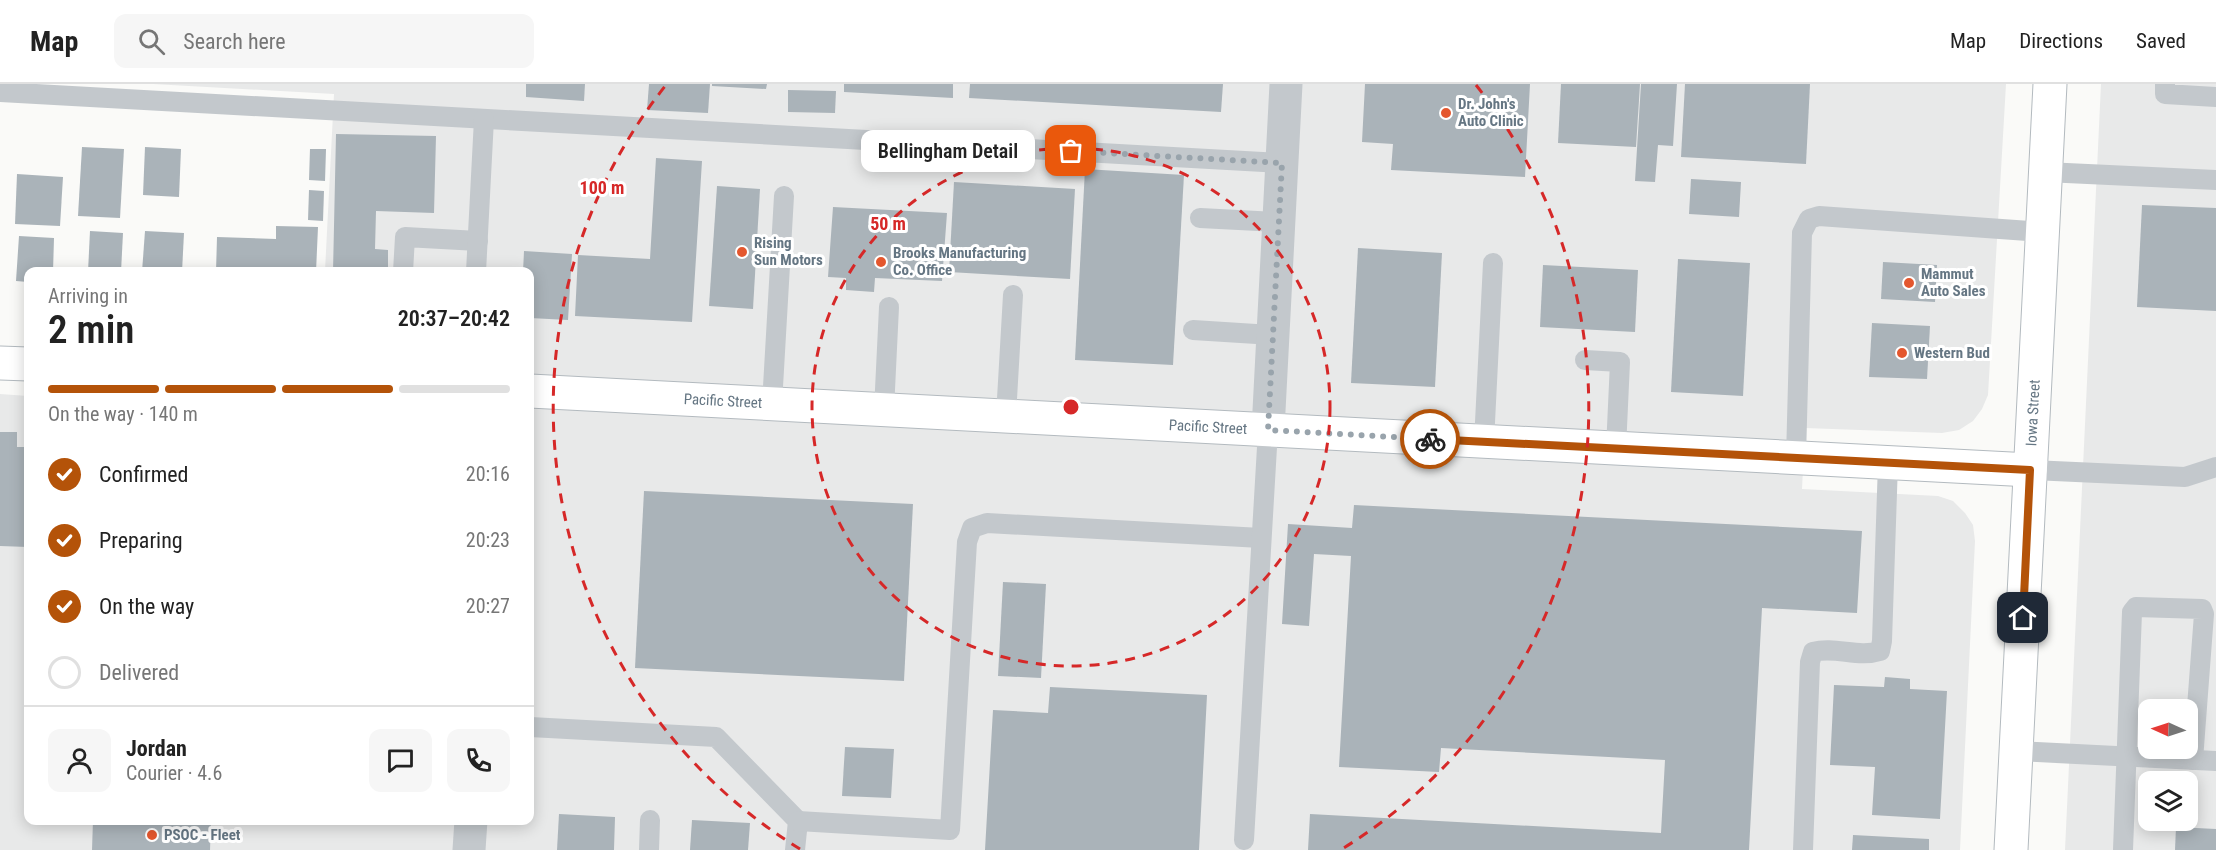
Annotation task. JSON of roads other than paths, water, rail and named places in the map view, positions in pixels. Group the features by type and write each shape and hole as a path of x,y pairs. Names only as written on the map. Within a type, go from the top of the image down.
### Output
{"street":[{"path":"1268,430 1286,84"},
{"name":"Iowa Street","path":"2011,850 2050,84"},
{"path":"0,363 24,364"},
{"name":"Pacific Street","path":"534,391 2030,470"},
{"path":"469,850 471,825"}],"lane":[{"path":"2165,84 2165,94 2216,97"},
{"path":"0,92 1282,163"},
{"path":"476,267 484,119"},
{"path":"2045,172 2216,180"},
{"path":"772,404 784,196"},
{"path":"1796,458 1802,233 1809,219 1820,216 2043,232"},
{"path":"1200,218 1279,222"},
{"path":"403,267 405,237 478,241"},
{"path":"1484,442 1493,263"},
{"path":"1006,416 1012,296"},
{"path":"884,410 889,307"},
{"path":"1193,330 1273,335"},
{"path":"1585,360 1620,362 1616,449"},
{"path":"1244,840 1268,430"},
{"path":"1803,850 1810,662 1813,652 1821,650 1870,654 1880,651 1888,463"},
{"path":"2030,470 2185,477 2216,467"},
{"path":"534,727 716,737 798,821 950,830 967,542 972,528 987,523 1261,538"},
{"path":"2123,850 2132,612 2136,607 2196,607 2202,609 2204,614 2193,760"},
{"path":"2016,751 2216,761"},
{"path":"649,850 650,820"},
{"path":"795,850 798,821"}],"place":[{"name":"Dr. John's Auto Clinic","path":"1446,113"},
{"name":"Bellingham Detail","path":"1071,151"},
{"name":"Rising Sun Motors","path":"742,252"},
{"name":"Brooks Manufacturing Co. Office","path":"881,262"},
{"name":"Mammut Auto Sales","path":"1909,283"},
{"name":"Western Bud","path":"1902,353"},
{"name":"PSOC - Fleet","path":"152,835"}]}
